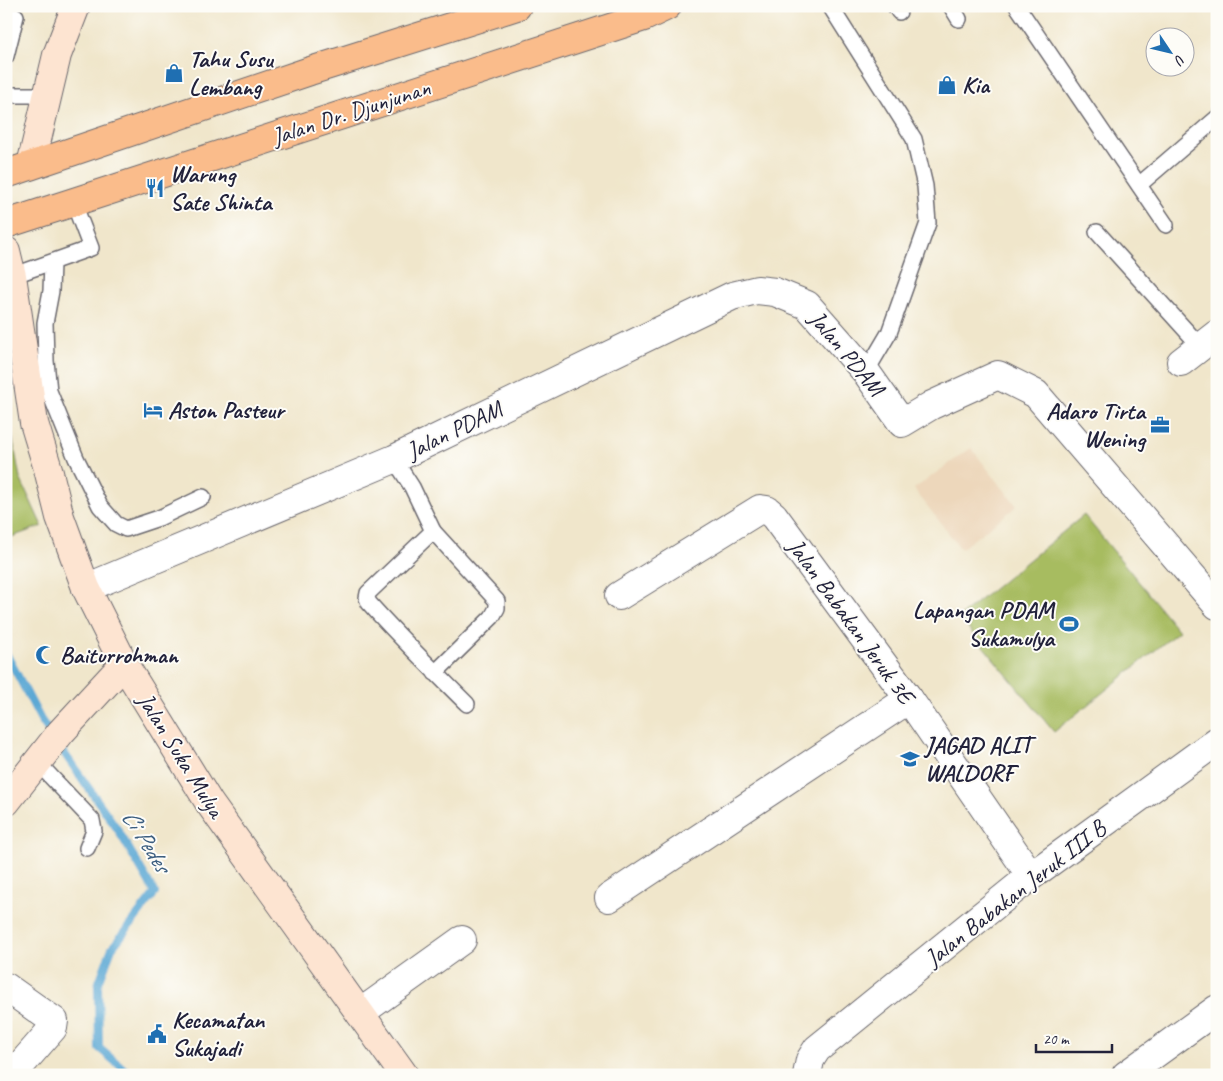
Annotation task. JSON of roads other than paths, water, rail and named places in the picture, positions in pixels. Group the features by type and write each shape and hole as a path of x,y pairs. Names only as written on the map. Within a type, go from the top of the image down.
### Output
{"highway":[{"name":"Jalan Dr. Djunjunan","path":"19,170 310,71 517,6"},
{"name":"Jalan Dr. Djunjunan","path":"6,224 634,20 667,6"}],"street":[{"path":"19,170 48,95 57,55 76,6"},
{"name":"Jalan Suka Mulya","path":"9,264 34,423 60,517 86,588 124,664 210,804 404,1075"},
{"name":"Jalan PDAM","path":"86,588 394,458 732,296 758,290 775,292 807,305 866,372 902,423 932,405 998,375 1036,394 1217,605"},
{"name":"Jalan Babakan Jeruk 3E","path":"619,596 760,509 767,510 774,516 909,699 1031,876"},
{"path":"10,788 124,664"},
{"path":"609,898 909,699"},
{"name":"Jalan Babakan Jeruk III B","path":"807,1075 810,1060 816,1049 1031,876 1217,741"},
{"path":"360,1013 462,940"},
{"path":"6,987 54,1021 53,1028 12,1075"},
{"path":"1126,1075 1217,1009"}],"lane":[{"path":"830,6 914,139 925,186 928,223 889,333 866,372"},
{"path":"951,6 959,19"},
{"path":"1017,6 1166,225"},
{"path":"6,56 16,16"},
{"path":"6,94 48,95"},
{"path":"1139,186 1217,118"},
{"path":"9,264 52,263 91,248 74,201"},
{"path":"1097,232 1200,348"},
{"path":"52,263 51,291 45,323 49,391 76,458 100,506 116,524 126,529 159,518 202,497"},
{"name":"Jalan PDAM","path":"394,458 412,486 433,531 497,601 497,608 492,617 435,673"},
{"path":"433,531 368,593 367,598 374,609 467,704"},
{"path":"48,748 92,820 94,831 87,848"}],"waterway":[{"name":"Ci Pedes","path":"6,653 41,720 118,830 155,893 112,948 98,985 99,1048 131,1075"}],"place":[{"name":"Tahu Susu Lembang","path":"174,73"},
{"name":"Kia","path":"947,85"},
{"name":"Warung Sate Shinta","path":"155,188"},
{"name":"Aston Pasteur","path":"153,410"},
{"name":"Adaro Tirta Wening","path":"1160,425"},
{"name":"Lapangan PDAM Sukamulya","path":"1069,624"},
{"name":"Baiturrohman","path":"45,655"},
{"name":"JAGAD ALIT WALDORF","path":"910,759"},
{"name":"Kecamatan Sukajadi","path":"157,1034"}]}
